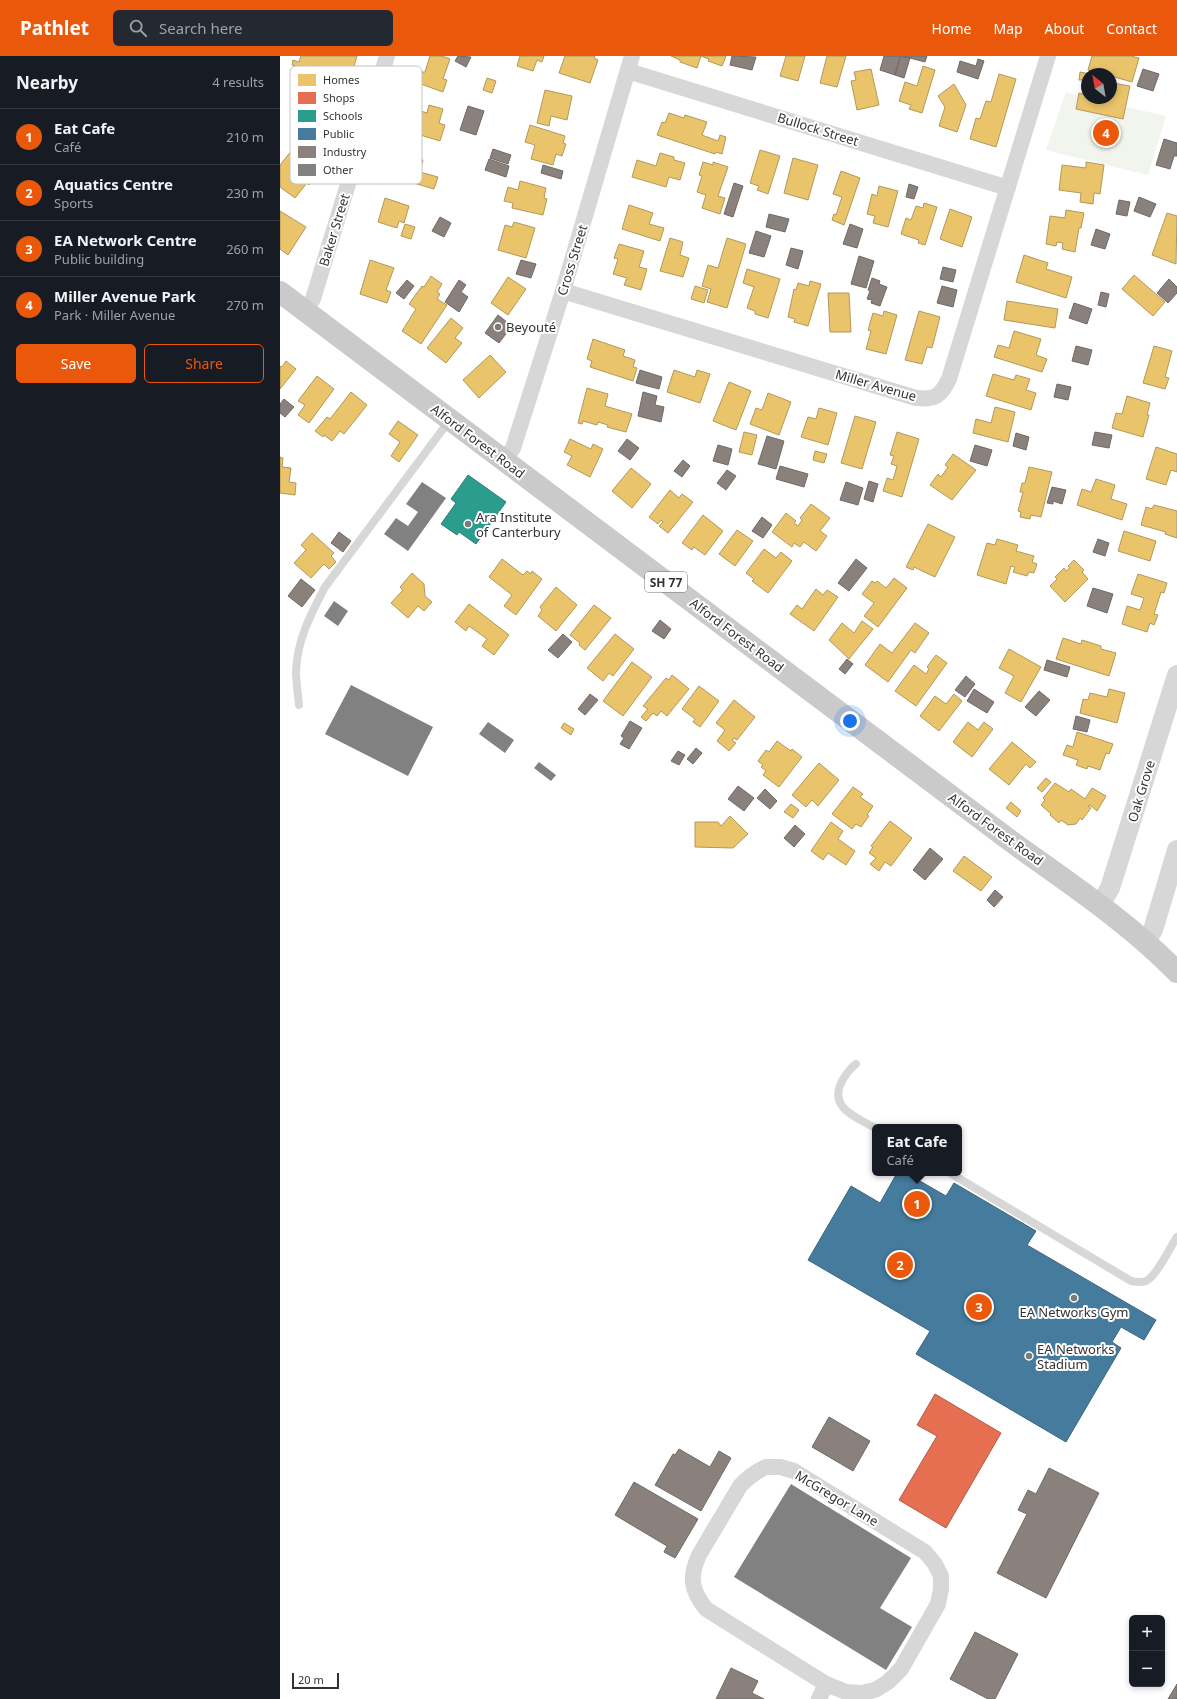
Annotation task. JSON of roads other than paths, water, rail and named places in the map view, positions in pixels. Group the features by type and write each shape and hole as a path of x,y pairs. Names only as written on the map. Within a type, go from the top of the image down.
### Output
{"main road":[{"name":"Alford Forest Road","path":"280,292 1012,842 1100,905"},
{"name":"SH 77","path":"1100,905 1146,941 1177,972"}],"street":[{"name":"Baker Street","path":"384,66 387,56"},
{"name":"Miller Avenue","path":"563,291 916,398 928,399 938,395 949,379 1048,56"},
{"name":"Bullock Street","path":"630,63 1008,188"},
{"name":"Cross Street","path":"505,460 513,448 563,291 630,63"},
{"name":"Baker Street","path":"305,310 313,299 348,184"},
{"name":"Oak Grove","path":"1100,905 1110,888 1172,708 1177,675"},
{"path":"1146,941 1153,930 1177,850"},
{"name":"McGregor Lane","path":"780,1467 794,1471 926,1552 935,1564 941,1576 941,1589 938,1604 901,1669 888,1682 875,1690 861,1693 846,1692 826,1684 706,1609 694,1590 692,1578 694,1566 699,1555 746,1479 755,1472 766,1468 780,1467"},
{"path":"819,1699 826,1684"}],"lane":[{"path":"300,705 296,673 297,655 303,632 312,610 325,587 450,420"},
{"path":"856,1064 849,1069 841,1084 837,1093 839,1102 845,1110 872,1126"},
{"path":"955,1176 1131,1281 1146,1281 1152,1277 1177,1237"}],"place":[{"name":"Miller Avenue Park","path":"1106,133"},
{"name":"Beyouté","path":"498,327"},
{"name":"Ara Institute of Canterbury","path":"468,524"},
{"name":"Eat Cafe","path":"917,1204"},
{"name":"Aquatics Centre","path":"900,1265"},
{"name":"EA Networks Gym","path":"1074,1298"},
{"name":"EA Network Centre","path":"979,1307"},
{"name":"EA Networks Stadium","path":"1029,1356"}]}
